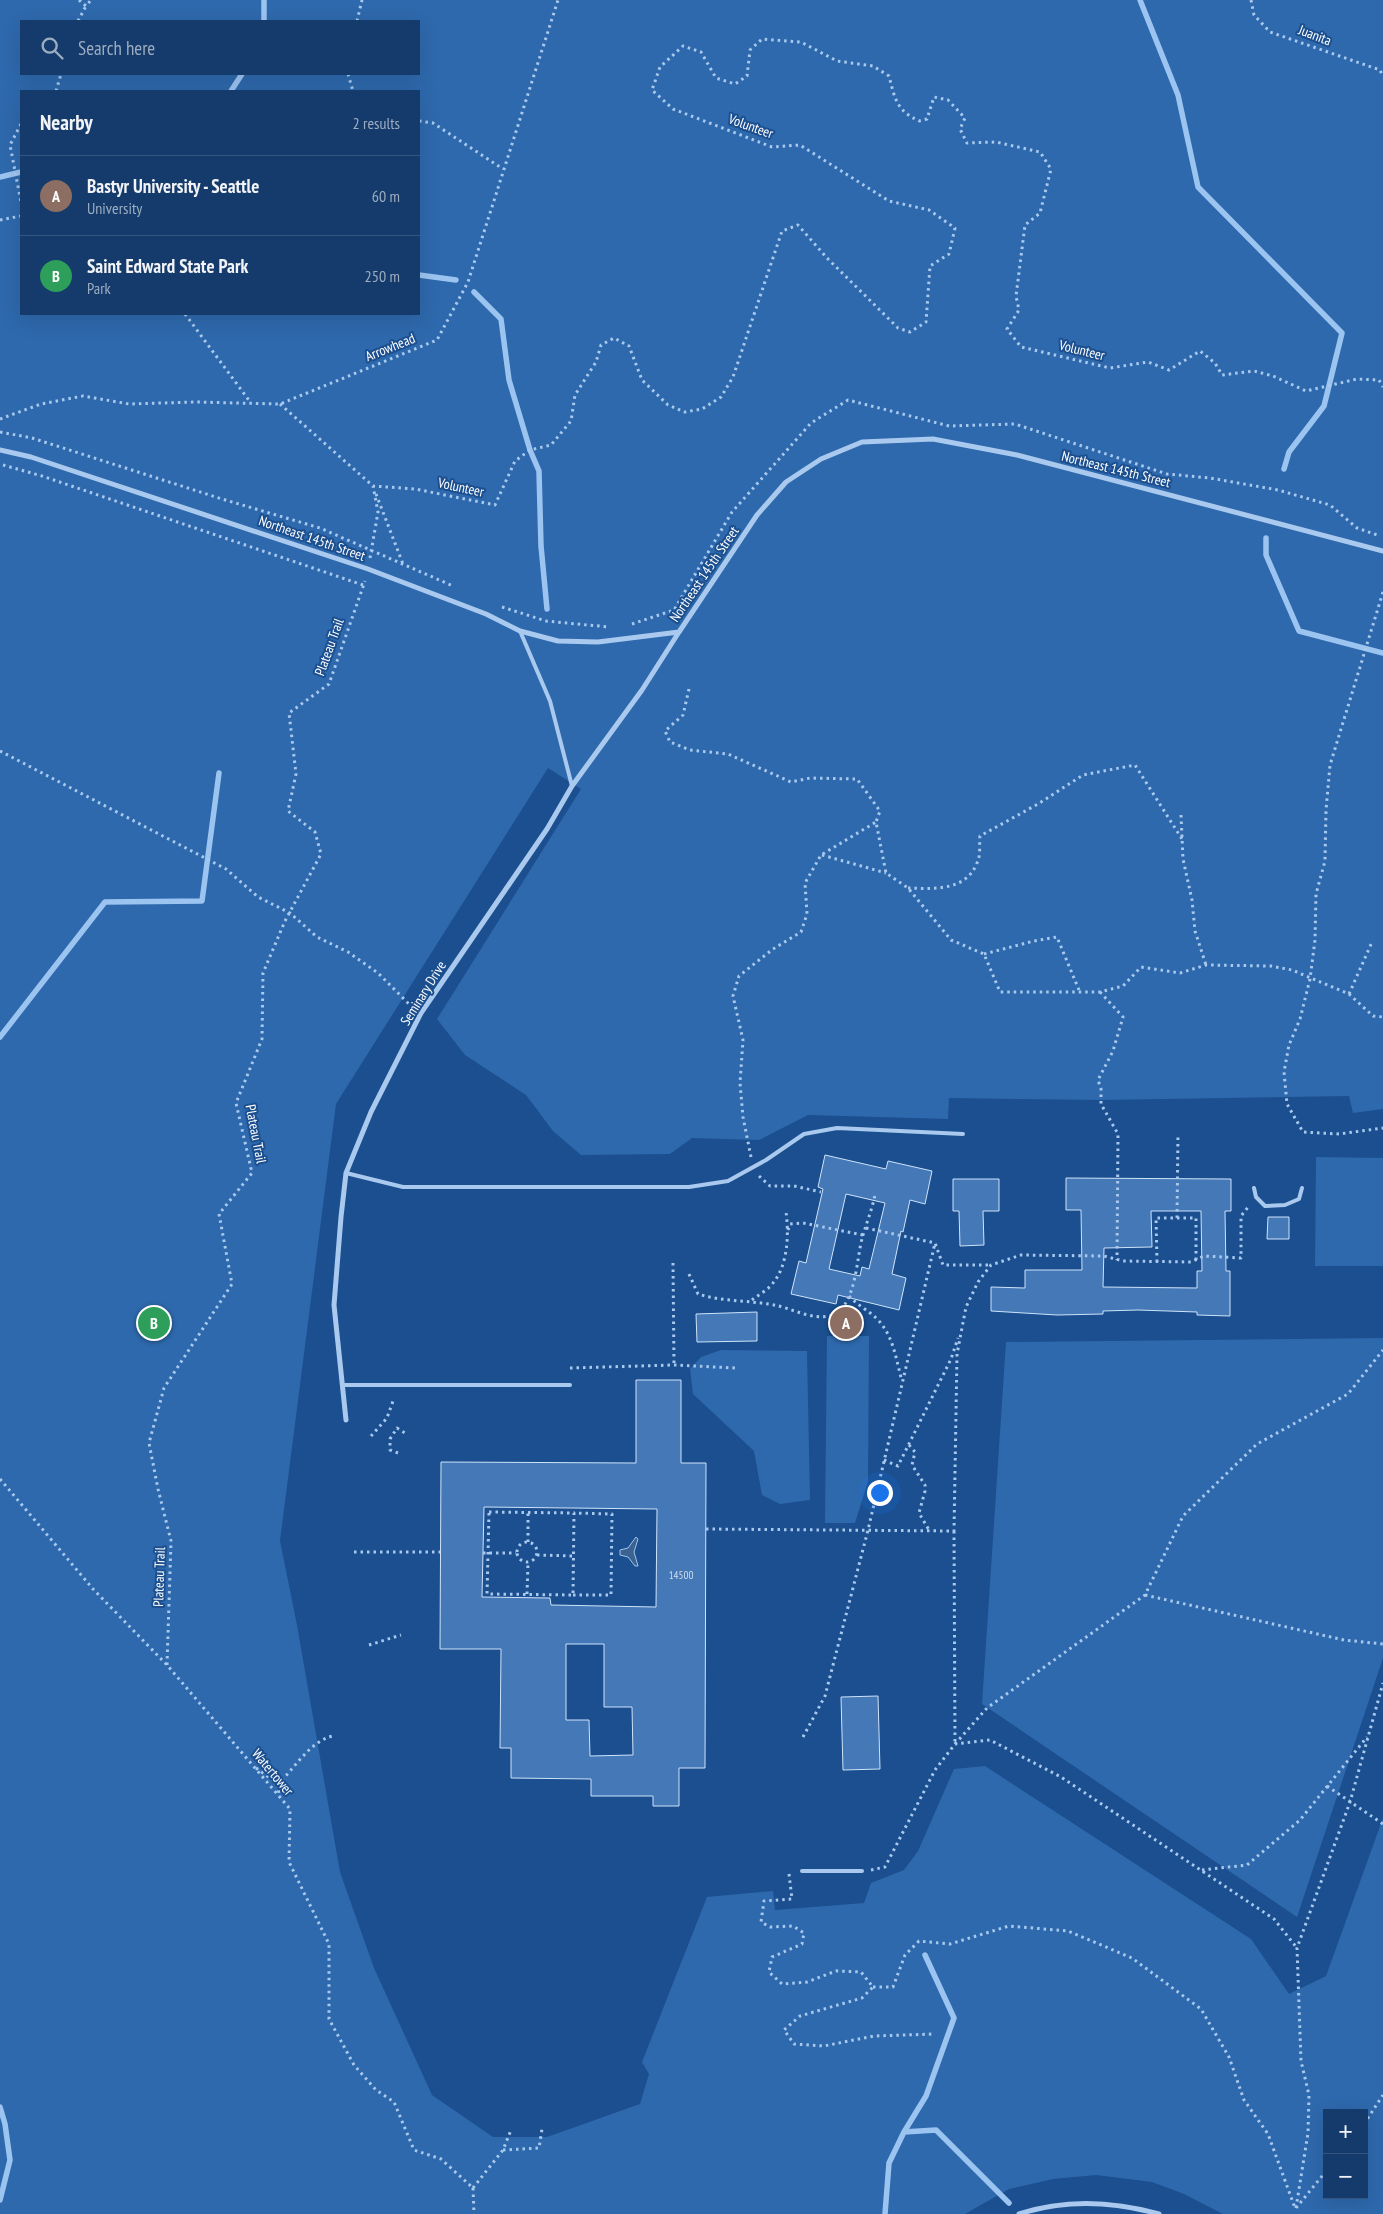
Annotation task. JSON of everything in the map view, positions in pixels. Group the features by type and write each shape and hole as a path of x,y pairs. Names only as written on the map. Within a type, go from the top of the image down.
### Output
{"street":[{"name":"Northeast 145th Street","path":"0,450 30,457 368,570 486,614 520,631 558,642 598,642 679,632 757,515 786,482 821,459 862,442 933,439 1017,455 1383,551"},
{"name":"Seminary Drive","path":"346,1420 344,1385 340,1369 334,1305 346,1173 371,1112 421,1013 547,829 572,786 642,690 679,632"},
{"path":"1019,2214 1051,2205 1099,2203 1132,2206 1159,2214"}],"lane":[{"path":"520,631 550,701 572,786"},
{"path":"346,1173 403,1187 689,1187 728,1181 754,1167 804,1134 838,1128 963,1134"},
{"path":"1254,1188 1256,1197 1265,1206 1285,1205 1299,1199 1302,1188"},
{"path":"344,1385 570,1385"},
{"path":"802,1871 862,1872"}],"path":[{"path":"80,0 86,6"},
{"path":"79,20 90,0"},
{"path":"357,20 362,0"},
{"name":"Arrowhead","path":"0,419 41,404 83,396 130,404 195,402 280,404 436,340 468,282 558,0"},
{"name":"Juanita","path":"1251,0 1254,15 1270,32 1380,70 1383,77"},
{"name":"Volunteer","path":"373,486 415,489 495,505 515,461 530,450 551,445 571,421 576,394 596,362 601,344 614,338 629,346 642,380 668,405 685,412 702,409 721,398 733,377 782,231 798,226 898,328 910,332 926,322 930,266 949,254 955,228 929,210 889,201 800,145 772,147 673,109 652,90 660,67 684,46 701,52 716,78 735,84 747,76 750,50 762,39 801,42 837,61 872,66 889,76 896,103 907,115 919,121 927,119 934,97 948,100 965,118 960,130 968,143 996,142 1040,152 1051,169 1048,188 1040,213 1025,225 1016,296 1019,310 1006,329 1021,347 1110,368 1148,362 1169,370 1200,351 1215,363 1222,375 1254,372 1273,376 1306,390 1357,379 1379,380 1383,387"},
{"path":"56,90 61,75"},
{"path":"348,75 353,90"},
{"path":"420,121 434,123 503,169"},
{"path":"20,126 10,145 20,197"},
{"path":"0,220 20,216"},
{"path":"186,315 252,403"},
{"path":"628,625 674,610 732,512 811,424 848,400 949,426 1015,424 1167,474 1210,478 1278,490 1330,505 1357,528 1383,537"},
{"path":"280,404 373,486 403,564"},
{"path":"0,432 32,438 222,499 320,528 454,586"},
{"path":"0,464 42,476 363,585"},
{"name":"Plateau Trail","path":"166,1665 171,1541 149,1443 164,1388 232,1284 219,1214 252,1173 236,1102 262,1039 264,973 290,914 321,854 314,832 288,811 296,774 289,713 329,684 368,570 378,512 373,486"},
{"path":"1383,592 1330,766 1326,810 1325,861 1316,894 1315,940 1310,979 1300,1019 1289,1045 1284,1072 1287,1104 1303,1132 1339,1134 1383,1128"},
{"path":"496,604 546,621 619,628"},
{"path":"690,690 683,715 665,731 670,742 690,750 728,754 791,782 810,778 858,779 880,810 876,822 886,873"},
{"path":"0,751 226,869 258,897 290,914 317,937 348,952 378,973 404,1000 421,1013"},
{"path":"908,888 938,890 966,880 978,862 980,836 1038,804 1083,775 1135,765 1182,839"},
{"path":"1181,815 1183,859 1192,900 1195,931 1206,965"},
{"path":"821,1192 794,1186 770,1186 762,1180 754,1167 742,1117 740,1083 743,1040 733,996 739,976 773,949 801,932 807,914 805,883 822,855 876,822"},
{"path":"822,855 886,873 908,888 951,940 984,954 1034,941 1057,938 1079,990"},
{"path":"1349,994 1372,942"},
{"path":"984,954 1000,992 1079,990 1100,992 1123,986 1141,967 1180,973 1206,965 1272,966 1292,970 1349,994 1373,1016 1383,1017"},
{"path":"1100,992 1123,1017 1114,1051 1098,1080 1101,1089 1101,1104 1118,1134 1118,1260"},
{"path":"1177,1218 1178,1134"},
{"path":"689,1274 698,1294 714,1299 751,1301 822,1317 831,1316 839,1312 850,1296 863,1235 875,1195"},
{"path":"935,1243 943,1265 991,1265 1021,1256 1104,1256 1118,1260 1157,1262 1191,1262 1204,1256 1241,1258 1241,1216 1256,1197"},
{"path":"786,1212 787,1233"},
{"path":"1157,1262 1156,1218 1196,1218 1196,1260"},
{"path":"751,1301 772,1284 780,1272 790,1224 803,1223 863,1235"},
{"path":"866,1228 935,1243"},
{"path":"803,1737 825,1696 868,1530 935,1243"},
{"path":"673,1263 674,1365"},
{"path":"884,1460 898,1466 951,1359 966,1307 978,1282 991,1265"},
{"path":"850,1296 860,1307 877,1319 885,1329 893,1344 902,1382"},
{"path":"955,1744 954,1531 957,1354 961,1328"},
{"path":"862,1872 885,1867 935,1770 987,1708 1144,1594 1183,1516 1257,1444 1348,1394 1383,1350"},
{"path":"570,1368 674,1365 736,1368"},
{"path":"371,1436 387,1418 393,1401"},
{"path":"398,1454 390,1450 390,1439 398,1428 405,1433"},
{"path":"909,1445 915,1452 912,1465 925,1485 919,1513 929,1530"},
{"name":"Watertower","path":"0,1479 93,1589 166,1665 290,1809 289,1862 329,1944 329,2019 354,2065 376,2090 394,2102 414,2150 441,2159 473,2188"},
{"path":"489,1512 574,1513 612,1514 611,1594 487,1594 489,1512"},
{"path":"528,1513 528,1542"},
{"path":"572,1595 574,1513"},
{"path":"706,1529 954,1531"},
{"path":"516,1553 522,1543 528,1542 535,1546 537,1555"},
{"path":"354,1552 440,1552"},
{"path":"483,1553 516,1553"},
{"path":"516,1553 521,1561 528,1563"},
{"path":"527,1594 528,1563 537,1555 573,1556"},
{"path":"1144,1594 1344,1640 1383,1644"},
{"path":"369,1645 401,1635"},
{"path":"1295,2208 1308,2133 1309,2095 1301,2060 1297,1948 1350,1802 1383,1683"},
{"path":"1201,1870 1247,1865 1300,1820 1369,1735"},
{"path":"278,1784 323,1738 333,1736"},
{"path":"955,1744 990,1740 1061,1777 1274,1919 1297,1948"},
{"path":"252,1764 278,1784 280,1797"},
{"path":"1327,1786 1383,1824"},
{"path":"789,1874 792,1899 764,1901 761,1922 770,1927 793,1926 804,1933 802,1944 772,1957 769,1972 782,1984 807,1982 836,1971 861,1972 873,1987"},
{"path":"935,2034 874,2036 824,2046 794,2044 784,2030 800,2016 862,1998 873,1987 893,1986 905,1955 919,1941 950,1944 1009,1926 1068,1931 1132,1958 1201,2009 1229,2057 1244,2100 1268,2134 1295,2208"},
{"path":"1368,2118 1383,2095"},
{"path":"503,2150 539,2148 542,2129"},
{"path":"474,2214 473,2188 503,2150 511,2130"},
{"path":"1295,2208 1323,2175"}],"shaded area":[{"path":"0,0 1383,0 1383,1109 1353,1113 1349,1096 1102,1100 949,1098 948,1119 808,1115 759,1140 692,1138 670,1154 581,1155 553,1131 526,1095 465,1055 437,1019 581,789 548,768 336,1104 280,1541 297,1625 340,1872 374,1968 432,2095 493,2137 547,2137 640,2104 649,2074 642,2062 707,1897 773,1891 775,1910 864,1903 871,1883 904,1870 918,1851 954,1769 985,1766 1251,1939 1289,1994 1326,1976 1383,1818 1383,2214 1223,2214 1184,2194 1152,2182 1096,2175 1053,2179 1009,2189 965,2214 0,2214"},
{"path":"1316,1157 1383,1158 1383,1266 1315,1266"},
{"path":"827,1336 869,1336 868,1481 855,1523 825,1523"},
{"path":"1383,1338 1383,1658 1297,1917 982,1704 1006,1342"},
{"path":"721,1350 807,1351 810,1500 780,1504 762,1495 754,1451 693,1394 690,1369 701,1357"},
{"path":"636,1537 638,1539 634,1552 638,1566 635,1566 628,1557 620,1555 620,1550 628,1548"}],"building":[{"path":"825,1155 886,1169 888,1161 932,1171 925,1204 910,1200 903,1232 901,1231 892,1274 906,1278 899,1310 838,1295 836,1304 791,1294 799,1261 806,1263 823,1189 818,1187","holes":["846,1194 885,1203 869,1269 862,1267 860,1276 829,1269"]},
{"path":"1066,1178 1231,1179 1231,1211 1225,1211 1226,1271 1230,1271 1230,1316 1197,1315 1197,1312 1138,1310 1103,1311 1103,1314 1057,1315 991,1311 991,1287 1025,1288 1025,1270 1082,1270 1081,1210 1066,1210","holes":["1151,1211 1201,1211 1202,1271 1197,1271 1197,1288 1103,1287 1104,1248 1152,1247"]},
{"path":"953,1179 999,1179 999,1211 983,1211 984,1245 960,1246 959,1211 953,1211"},
{"path":"1268,1217 1289,1217 1289,1239 1267,1239"},
{"path":"757,1312 757,1341 697,1342 696,1314"},
{"path":"636,1380 681,1380 681,1463 706,1463 705,1768 679,1768 679,1806 653,1806 653,1796 591,1796 591,1779 511,1778 511,1748 500,1748 501,1649 440,1649 441,1462 636,1463","holes":["484,1507 657,1509 656,1607 551,1605 550,1598 482,1597","566,1644 604,1644 604,1707 632,1707 633,1755 590,1756 589,1720 566,1720"]},
{"path":"878,1696 880,1769 843,1770 841,1697"}],"waterway":[{"path":"264,0 264,20"},
{"path":"1140,0 1178,95 1198,187 1342,333 1324,406 1289,452 1284,469"},
{"path":"232,90 241,75"},
{"path":"0,177 20,172"},
{"path":"420,275 456,280"},
{"path":"474,292 501,319 509,380 530,450 539,471 541,546 547,609"},
{"path":"1266,538 1266,555 1299,631 1383,653"},
{"path":"0,1037 105,902 202,901 219,773"},
{"path":"885,2214 889,2163 904,2132 926,2096 954,2018 925,1955"},
{"path":"0,2107 5,2124 10,2160 0,2200"},
{"path":"904,2132 936,2130 1009,2203"}],"place":[{"name":"Saint Edward State Park","path":"154,1323"},
{"name":"Bastyr University - Seattle","path":"846,1323"}]}
